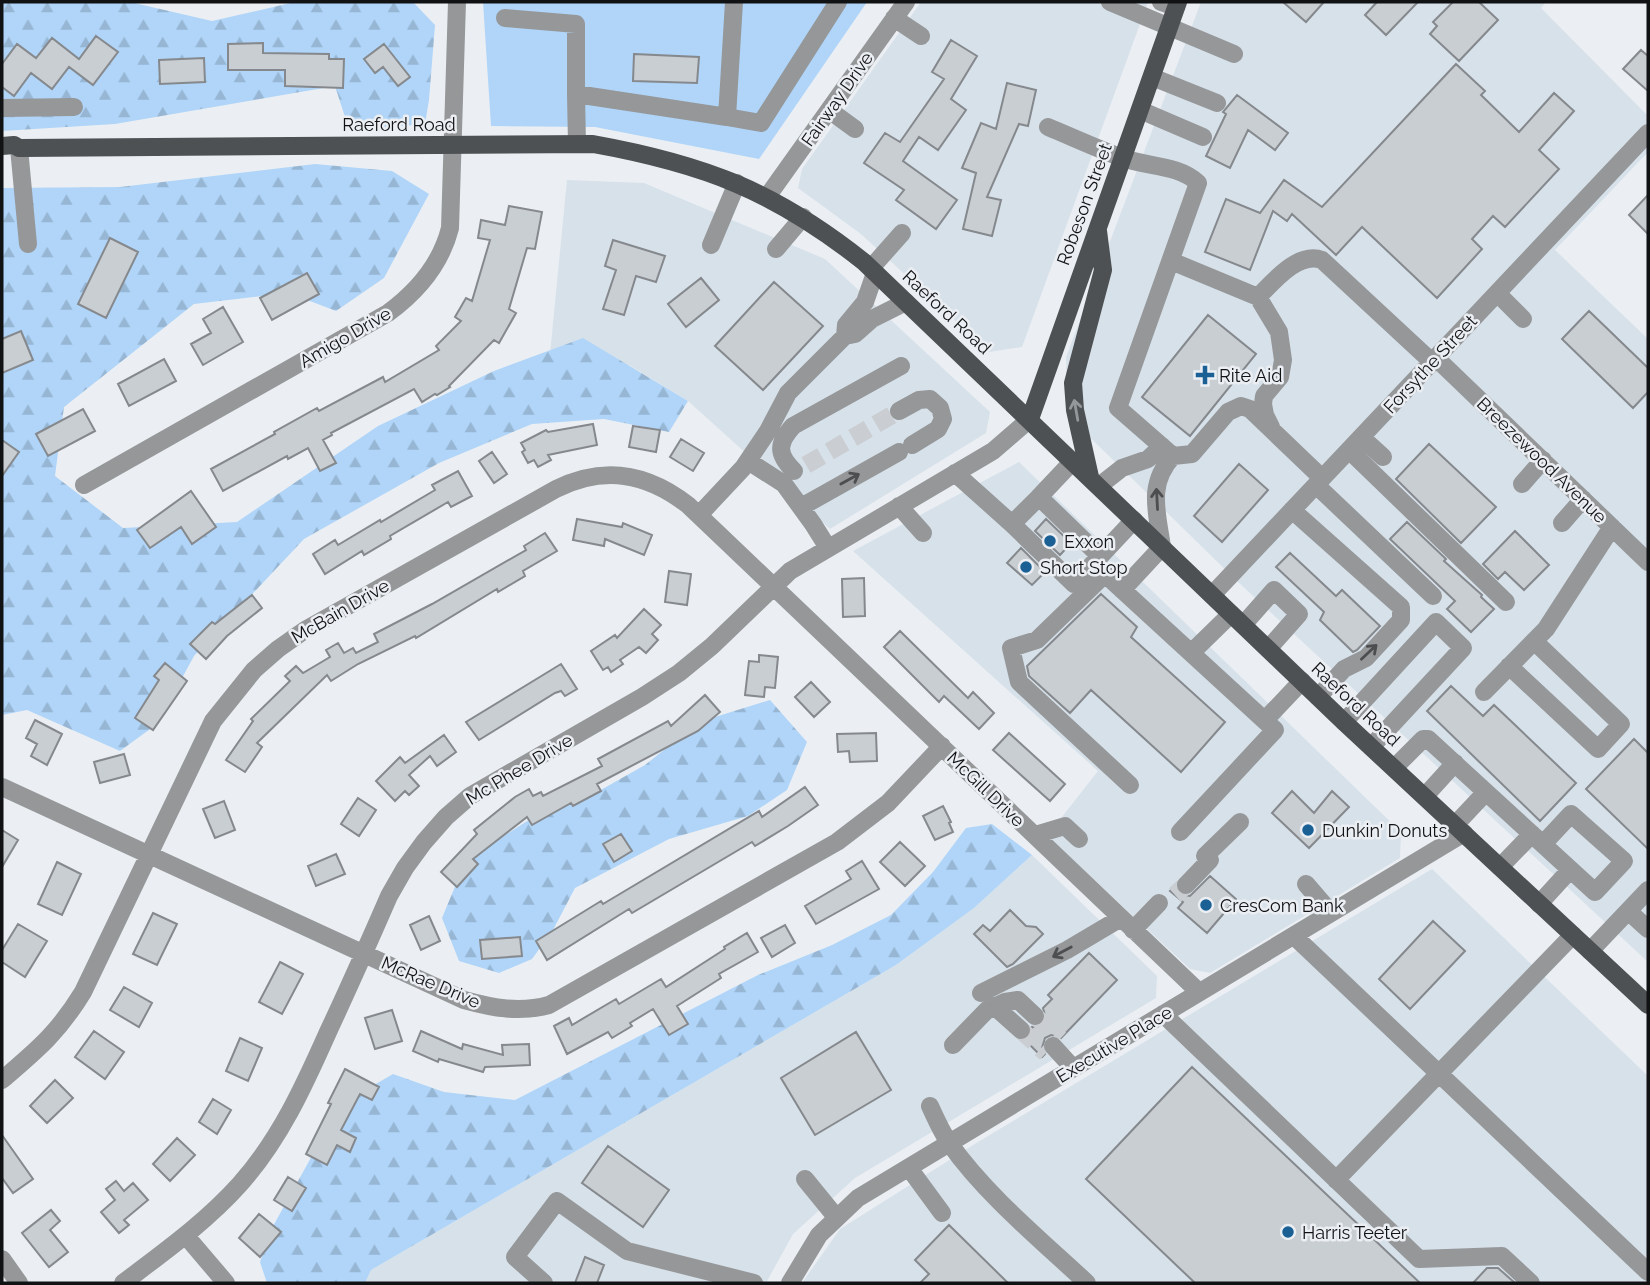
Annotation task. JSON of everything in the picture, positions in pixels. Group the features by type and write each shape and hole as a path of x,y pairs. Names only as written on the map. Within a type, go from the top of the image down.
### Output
{"main road":[{"name":"Robeson Street","path":"1030,419 1152,77 1169,27 1172,4"},
{"name":"Raeford Road","path":"11,147 593,144 688,165 767,197 830,235 873,271 1344,722 1648,1005"},
{"path":"1094,482 1075,410 1073,383 1103,270 1098,227"}],"street":[{"name":"Amigo Drive","path":"85,485 388,313 405,300 433,267 447,238 451,217 457,2"},
{"path":"576,94 761,123 838,2"},
{"path":"1110,2 1234,54"},
{"path":"727,117 730,4"},
{"path":"899,7 921,36"},
{"name":"Fairway Drive","path":"767,197 899,7"},
{"path":"505,18 576,24 577,144"},
{"path":"1152,77 1217,103"},
{"path":"2,108 74,107"},
{"path":"829,110 855,129"},
{"path":"1140,110 1203,137"},
{"path":"1048,127 1123,158 1192,177 1198,183 1118,408 1168,451"},
{"name":"Forsythe Street","path":"1212,595 1648,133"},
{"path":"11,147 29,244"},
{"path":"711,245 737,183"},
{"path":"776,249 803,217"},
{"path":"845,336 845,325 865,302 873,271 902,233"},
{"name":"Breezewood Avenue","path":"1258,297 1284,272 1302,260 1322,260 1543,460 1648,562"},
{"path":"1171,261 1258,297 1279,332 1283,360 1280,377 1264,396 1265,415 1271,427"},
{"path":"1497,293 1523,318"},
{"path":"699,515 748,461 789,393 845,336 855,334 872,319 906,302"},
{"path":"828,548 801,507 794,472 781,452 783,438 793,426 901,366"},
{"path":"801,507 938,429 943,419 940,408 930,400 919,400 899,411"},
{"path":"1094,482 1168,451 1192,454 1228,412 1241,407 1250,409 1271,427 1319,482 1433,596"},
{"path":"777,414 793,426"},
{"name":"Mc Phee Drive","path":"123,1283 213,1213 242,1182 286,1120 389,897 405,868 446,817 470,796 497,779 642,697 679,673 712,646 790,571 993,451 1030,419"},
{"path":"1355,444 1383,457"},
{"path":"1355,444 1506,602"},
{"path":"1122,590 1162,547 1155,491 1168,451"},
{"path":"1522,484 1543,460"},
{"path":"748,461 794,472"},
{"path":"1012,524 1073,461"},
{"path":"955,473 1074,584 1100,564"},
{"name":"McBain Drive","path":"2,1080 44,1044 66,1020 83,992 213,721 254,670 304,630 556,489 588,477 609,474 641,478 671,492 773,585"},
{"path":"1039,496 1122,590 1275,730 1180,832"},
{"path":"1562,523 1583,499"},
{"path":"899,506 923,533"},
{"path":"1293,510 1401,607 1401,620 1366,658 1344,670 1318,697"},
{"path":"1130,785 1019,682 1011,649 1037,640 1134,520"},
{"path":"1484,692 1545,629 1612,527"},
{"name":"McGill Drive","path":"773,585 1199,992"},
{"path":"1191,653 1274,590 1300,614 1268,649"},
{"path":"1344,722 1436,622 1464,648 1371,747"},
{"path":"1509,666 1598,749 1621,724 1534,641"},
{"path":"1265,720 1302,681"},
{"path":"1394,768 1428,738 1537,839 1570,870 1595,892 1623,862 1571,814 1537,839 1500,867"},
{"name":"McRae Drive","path":"2,787 464,1000 485,1006 528,1009 549,1005 837,842 888,803 942,746"},
{"path":"1424,796 1455,763"},
{"name":"Executive Place","path":"790,1283 819,1235 858,1198 1331,914 1460,829 1486,792"},
{"path":"953,1045 987,1010 993,1000 1067,950 1127,924 1171,898 1240,822"},
{"path":"1035,835 1065,826 1079,839"},
{"path":"1539,904 1570,870"},
{"path":"1306,884 1331,914"},
{"path":"1590,951 1648,890"},
{"path":"1628,911 1648,929"},
{"path":"1336,1180 1573,935"},
{"path":"1294,936 1648,1272"},
{"path":"993,1000 1028,1023"},
{"path":"1163,1014 1419,1259 1502,1256 1531,1283"},
{"path":"1054,1047 1073,1069"},
{"path":"930,1106 949,1143 1016,1216 1087,1283"},
{"path":"909,1168 942,1213"},
{"path":"805,1179 836,1217"},
{"path":"544,1283 515,1257 557,1201 627,1251 754,1283"},
{"path":"186,1236 226,1283"},
{"path":"2,1259 19,1283"}],"shaded area":[{"path":"921,2 1148,2 1022,347 989,352 861,234 798,188 802,169"},
{"path":"1201,2 1546,2 1541,8 1648,116 1648,152 1555,250 1648,339 1648,962 1238,582 1067,415 1066,357"},
{"path":"567,180 644,183 825,259 990,412 986,433 830,529 688,401 629,365 545,405"},
{"path":"1019,462 1401,832 1400,858 1210,973 1190,969 1047,836 1098,771 853,551"},
{"path":"1032,855 1157,976 1156,998 855,1178 793,1234 766,1283 365,1283 371,1270 896,965 974,908"},
{"path":"1432,869 1648,1076 1648,1283 802,1283 840,1229 978,1142"}],"green space":[{"path":"2,2 130,2 212,21 295,2 413,2 435,25 425,124 370,129 345,117 335,86 115,124 2,131"},
{"path":"483,2 867,2 759,159 595,127 491,126"},
{"path":"315,164 392,171 429,194 384,278 336,311 289,293 194,304 64,407 55,476 123,528 237,522 378,426 494,371 583,338 688,401 669,432 604,419 532,424 439,463 304,539 194,656 157,724 120,751 27,710 2,715 2,188 120,187"},
{"path":"770,700 807,742 787,790 748,816 669,839 575,888 553,930 532,959 499,973 459,961 442,918 466,860 535,816 590,796 645,765 699,722"},
{"path":"992,824 1032,855 974,908 896,965 371,1270 365,1283 267,1283 260,1262 272,1228 313,1154 355,1096 393,1074 444,1092 515,1100 758,975 832,945 891,915 933,872 966,828"}],"building":[{"path":"1283,2 1324,2 1306,22"},
{"path":"1377,2 1418,2 1386,35 1365,15"},
{"path":"1453,2 1479,2 1498,20 1459,61 1430,34 1437,26 1433,22"},
{"path":"96,36 118,52 93,85 69,67 52,89 31,73 14,96 2,87 2,64 17,44 36,58 52,38 79,59"},
{"path":"951,40 977,56 951,99 966,110 938,150 919,137 903,161 957,200 936,229 896,200 904,190 864,163 885,133 900,142 944,79 932,72"},
{"path":"263,43 263,53 329,54 329,59 344,59 343,88 285,86 285,70 228,70 228,44"},
{"path":"384,44 410,77 398,86 383,67 375,73 364,59"},
{"path":"1641,50 1648,56 1648,91 1623,69"},
{"path":"634,54 699,57 697,83 633,81"},
{"path":"204,58 205,82 160,84 159,60"},
{"path":"1456,64 1485,91 1481,95 1519,132 1554,93 1574,111 1539,150 1559,169 1505,227 1493,216 1472,239 1482,249 1437,298 1362,227 1336,255 1292,214 1287,221 1273,211 1250,270 1205,252 1226,199 1260,213 1284,180 1322,207"},
{"path":"1007,83 1036,90 1028,126 1019,124 987,197 1001,200 992,236 963,229 976,173 962,168 981,123 996,129"},
{"path":"1237,95 1288,133 1275,150 1248,130 1230,168 1206,156 1226,114 1223,112"},
{"path":"1648,195 1648,234 1629,215"},
{"path":"509,206 542,212 535,249 527,248 509,309 516,313 499,343 494,340 450,387 437,395 422,402 414,389 331,433 332,435 323,440 336,463 320,471 308,448 288,459 287,456 223,491 211,469 317,408 319,411 383,377 385,382 439,350 436,346 461,321 455,317 466,298 472,301 490,240 478,238 481,220 505,225"},
{"path":"110,238 138,252 106,318 78,304"},
{"path":"613,240 665,256 656,282 636,276 624,315 603,309 616,270 605,266"},
{"path":"307,273 319,294 272,320 260,298"},
{"path":"701,278 719,300 686,327 668,304"},
{"path":"774,282 823,326 763,390 715,346"},
{"path":"223,307 243,342 203,365 191,344 211,333 203,319"},
{"path":"1589,311 1648,368 1648,392 1633,408 1562,339"},
{"path":"1208,315 1256,354 1190,436 1142,397"},
{"path":"21,331 33,360 2,373 2,339"},
{"path":"164,359 176,381 129,406 118,384"},
{"path":"83,409 95,431 48,456 36,434"},
{"path":"593,424 597,445 548,455 551,460 538,467 534,460 528,463 522,452 525,450 521,443 546,430 548,432"},
{"path":"633,426 660,430 656,452 629,447"},
{"path":"681,439 704,453 693,471 670,457"},
{"path":"2,440 19,452 2,476"},
{"path":"1429,444 1496,507 1461,543 1396,479"},
{"path":"492,452 507,474 494,483 479,461"},
{"path":"1239,464 1268,490 1222,542 1194,516"},
{"path":"458,471 472,496 451,507 448,502 390,536 391,539 364,555 362,551 325,574 313,554 335,540 338,545 380,520 381,522 435,490 432,485"},
{"path":"191,491 216,527 192,544 181,527 150,548 137,530"},
{"path":"577,519 622,527 623,523 652,535 644,555 605,539 604,546 573,540"},
{"path":"1046,519 1071,543 1060,555 1035,531"},
{"path":"1407,522 1494,609 1471,632 1447,609 1455,601 1390,539"},
{"path":"1515,531 1549,565 1524,590 1505,572 1498,579 1483,564"},
{"path":"545,533 557,551 523,571 525,576 498,592 497,589 416,638 415,636 358,664 331,681 327,675 257,743 262,747 245,772 226,760 253,721 251,719 290,681 285,676 296,666 303,673 330,657 326,650 338,643 344,653 353,648 356,653 378,642 374,634 526,550 524,546"},
{"name":"Short Stop","path":"1021,548 1045,572 1032,585 1007,563"},
{"path":"1290,553 1336,596 1342,590 1380,626 1357,650 1353,652 1320,620 1324,612 1276,567"},
{"path":"669,571 691,574 687,605 665,602"},
{"path":"864,578 865,616 843,617 842,579"},
{"path":"1101,594 1137,627 1131,637 1225,722 1181,772 1091,690 1070,713 1029,676 1027,666"},
{"path":"252,595 262,608 227,636 206,659 190,644 212,622 215,624"},
{"path":"644,609 661,625 652,634 658,640 646,653 639,647 620,660 623,664 611,672 608,667 603,670 591,651 615,635 617,638"},
{"path":"900,631 968,698 973,692 994,713 979,729 944,696 939,702 884,647"},
{"path":"759,655 778,657 775,688 765,687 764,697 745,695 749,661 759,662"},
{"path":"165,663 187,681 153,730 135,718 159,680 154,676"},
{"path":"561,664 577,689 565,696 561,691 555,693 479,740 466,722"},
{"path":"811,682 830,702 814,717 795,697"},
{"path":"1451,686 1483,716 1494,705 1576,783 1540,821 1427,711"},
{"path":"705,695 720,712 698,731 597,784 601,791 573,806 571,803 532,825 527,817 473,859 478,864 457,887 441,872 477,834 474,830 515,797 529,789 533,796 541,792 543,796 602,766 598,759 668,721 671,726"},
{"path":"35,720 62,734 47,765 31,756 37,744 26,738"},
{"path":"876,733 877,761 850,762 849,751 838,752 837,734"},
{"path":"1009,733 1065,784 1050,801 993,750"},
{"path":"444,735 456,752 437,766 430,756 409,775 419,786 409,795 405,791 395,801 376,781 400,757 405,763"},
{"path":"1634,739 1648,753 1648,849 1586,789"},
{"path":"124,754 130,775 100,783 94,762"},
{"path":"805,787 818,805 788,826 755,846 752,842 632,913 629,909 547,960 536,941 759,811 762,817"},
{"name":"Dunkin' Donuts","path":"1292,791 1314,813 1332,791 1349,807 1309,848 1272,813"},
{"path":"358,798 376,810 359,836 341,824"},
{"path":"224,801 235,830 215,838 203,809"},
{"path":"943,806 953,832 935,840 923,816"},
{"path":"2,830 18,840 2,867"},
{"path":"621,834 632,851 614,862 603,844"},
{"path":"900,842 925,866 905,886 880,862"},
{"path":"336,854 345,874 316,886 308,866"},
{"path":"862,861 879,889 816,924 805,906 851,879 846,871"},
{"path":"57,862 81,874 62,915 38,904"},
{"name":"CresCom Bank","path":"1210,876 1236,899 1207,933 1178,908 1183,902 1170,891 1175,886 1179,894 1190,896"},
{"path":"1010,910 1026,926 1036,927 1043,934 1007,967 974,934 983,925 990,931"},
{"path":"153,913 177,924 157,965 133,954"},
{"path":"429,916 440,941 421,950 410,925"},
{"path":"1433,921 1465,951 1410,1009 1379,979"},
{"path":"18,924 47,941 25,977 2,962 2,950"},
{"path":"785,925 795,943 772,957 761,938"},
{"path":"747,933 758,952 719,974 721,978 677,1006 688,1024 669,1035 653,1009 612,1038 608,1032 567,1054 554,1026 569,1018 572,1025 616,999 619,1004 661,979 666,987"},
{"path":"520,937 522,956 482,959 480,940"},
{"path":"1089,953 1117,980 1061,1038 1051,1035 1045,1038 1042,1048 1045,1054 1042,1057 1025,1040 1032,1033 1032,1027 1039,1027 1046,1019 1043,1008 1052,999 1048,995"},
{"path":"280,962 303,974 282,1014 259,1002"},
{"path":"124,987 152,1003 139,1027 110,1010"},
{"path":"392,1010 402,1041 375,1049 365,1018"},
{"path":"94,1031 124,1052 105,1079 75,1057"},
{"path":"421,1031 462,1049 463,1044 503,1055 502,1045 529,1044 530,1065 485,1067 483,1072 439,1059 438,1062 413,1051"},
{"path":"856,1032 891,1090 815,1135 781,1078"},
{"path":"240,1038 262,1048 248,1081 226,1071"},
{"path":"1192,1067 1420,1283 1195,1283 1086,1179"},
{"path":"345,1069 379,1087 372,1100 360,1094 341,1130 356,1138 350,1152 337,1145 327,1165 306,1154"},
{"path":"55,1080 73,1098 47,1123 30,1106"},
{"path":"213,1099 231,1110 217,1134 199,1122"},
{"path":"2,1135 33,1179 13,1193 2,1178"},
{"path":"177,1138 195,1155 170,1181 153,1164"},
{"path":"608,1146 669,1190 643,1227 582,1183"},
{"path":"288,1177 306,1188 292,1211 274,1200"},
{"path":"116,1181 124,1191 133,1183 148,1200 124,1220 129,1225 119,1233 101,1212 115,1200 106,1189"},
{"path":"51,1210 60,1221 50,1230 68,1252 49,1267 22,1233"},
{"path":"259,1214 281,1232 260,1257 239,1238"},
{"path":"949,1225 1008,1283 920,1283 929,1274 915,1260"},
{"path":"585,1257 604,1265 597,1283 575,1283"},
{"path":"1487,1268 1498,1268 1515,1283 1473,1283"}],"tunnel":[{"path":"806,465 899,411"},
{"path":"1175,895 1186,885"},
{"path":"1035,1016 1060,1039"},
{"path":"1021,1030 1046,1053"}],"place":[{"name":"Rite Aid","path":"1205,375"},
{"name":"Exxon","path":"1050,541"},
{"name":"Short Stop","path":"1026,567"},
{"name":"Dunkin' Donuts","path":"1308,830"},
{"name":"CresCom Bank","path":"1206,905"},
{"name":"Harris Teeter","path":"1288,1232"}]}
